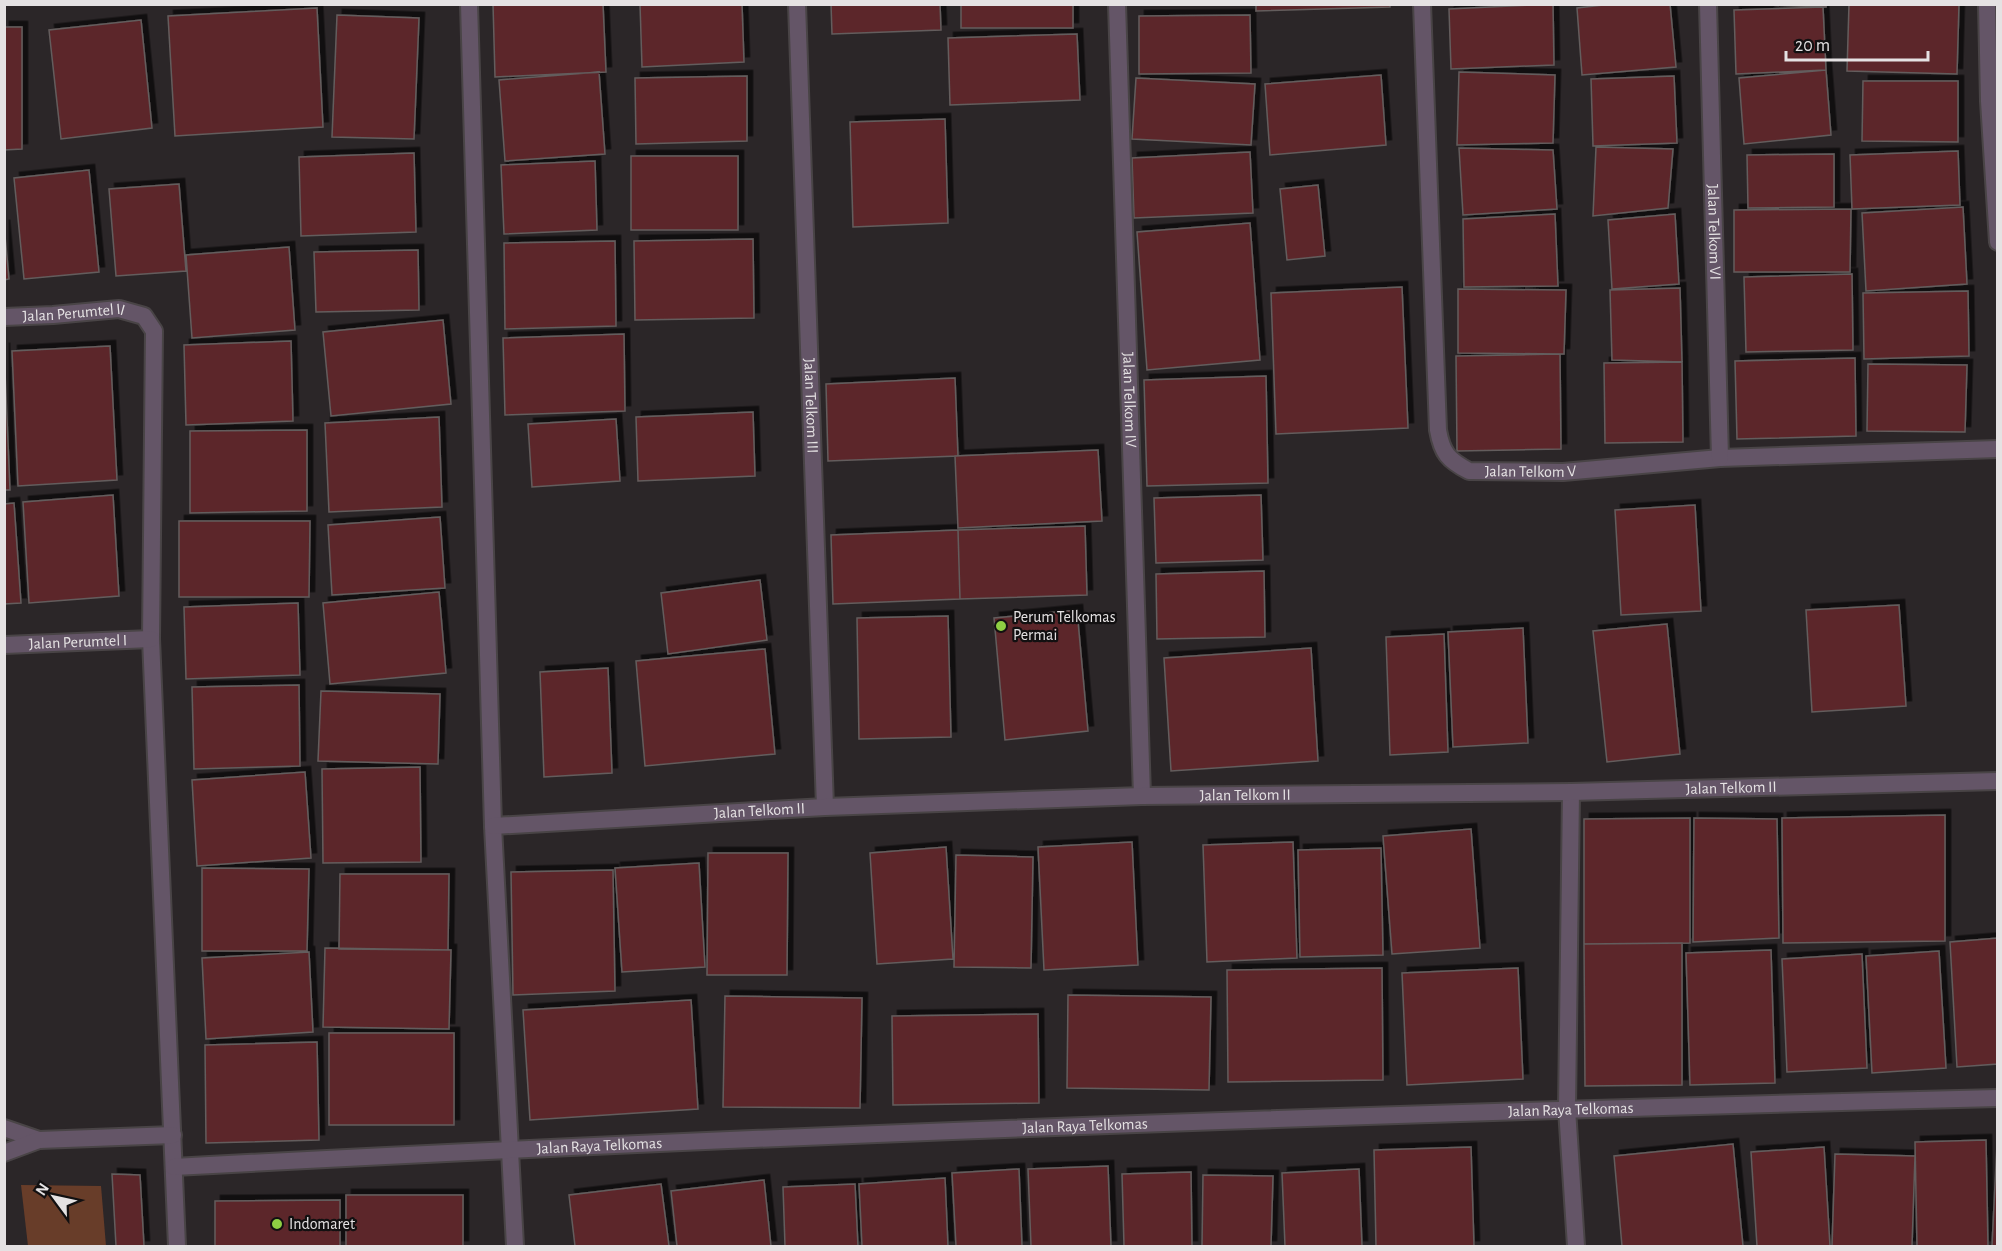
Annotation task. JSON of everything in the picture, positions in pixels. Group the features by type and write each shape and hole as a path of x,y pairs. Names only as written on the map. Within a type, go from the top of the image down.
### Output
{"street":[{"path":"469,4 493,826 515,1246"},
{"name":"Jalan Telkom III","path":"797,4 825,807"},
{"name":"Jalan Telkom IV","path":"1117,4 1142,796"},
{"name":"Jalan Telkom V","path":"1422,4 1437,430 1446,454 1456,464 1469,471 1563,472 1720,458 1998,449"},
{"name":"Jalan Telkom VI","path":"1708,4 1720,458"},
{"path":"1988,4 1998,243"},
{"name":"Jalan Perumtel II","path":"4,317 119,309 144,316 154,331 152,639"},
{"path":"152,639 177,1246"},
{"name":"Jalan Perumtel I","path":"4,645 152,639"},
{"name":"Jalan Telkom II","path":"493,826 825,807 1142,796 1571,792 1998,781"},
{"path":"1571,792 1567,1109 1576,1246"},
{"name":"Jalan Raya Telkomas","path":"174,1167 510,1149 1567,1109 1998,1098"},
{"path":"4,1128 39,1140"},
{"path":"4,1153 39,1140 173,1135"}],"shaded area":[{"path":"21,1185 101,1186 106,1246 28,1246"}],"building":[{"path":"493,4 603,4 606,72 495,77"},
{"path":"640,4 742,4 744,62 642,67"},
{"path":"831,4 940,4 941,30 832,34"},
{"path":"961,4 1073,4 1073,28 961,28"},
{"path":"1256,4 1390,4 1390,7 1256,11"},
{"path":"1553,4 1554,65 1451,69 1449,9"},
{"path":"1612,4 1670,4 1676,67 1582,75 1577,8"},
{"path":"1741,4 1826,4 1826,7"},
{"path":"1849,4 1959,4 1957,74 1847,71"},
{"path":"1823,7 1826,70 1736,74 1734,10"},
{"path":"317,8 323,127 175,136 168,16"},
{"path":"337,15 419,18 414,139 332,137"},
{"path":"1250,15 1251,73 1139,74 1139,16"},
{"path":"141,20 152,128 61,139 49,30"},
{"path":"4,27 22,27 22,149 4,150"},
{"path":"1077,34 1080,100 950,105 948,38"},
{"path":"1826,70 1831,135 1744,144 1739,78"},
{"path":"599,72 605,154 505,161 499,80"},
{"path":"1459,72 1555,75 1553,143 1457,145"},
{"path":"1381,75 1386,145 1270,155 1265,84"},
{"path":"747,76 747,141 636,144 635,78"},
{"path":"1674,76 1677,143 1593,146 1591,79"},
{"path":"1136,78 1255,84 1251,145 1132,139"},
{"path":"1863,81 1958,81 1958,142 1862,141"},
{"path":"945,119 948,223 853,227 850,122"},
{"path":"1596,147 1673,149 1668,208 1593,216"},
{"path":"1459,148 1553,150 1557,209 1463,215"},
{"path":"1958,151 1960,205 1852,209 1850,155"},
{"path":"1250,152 1253,213 1134,218 1132,158"},
{"path":"414,153 416,232 301,236 299,157"},
{"path":"1834,154 1834,207 1748,208 1747,155"},
{"path":"631,156 738,156 738,230 631,230"},
{"path":"595,161 597,230 504,234 501,165"},
{"path":"89,170 99,272 24,279 14,178"},
{"path":"179,184 186,271 116,276 109,189"},
{"path":"1318,185 1325,256 1287,260 1280,189"},
{"path":"1963,207 1967,284 1866,291 1862,213"},
{"path":"1851,209 1850,272 1734,272 1734,210"},
{"path":"1555,214 1558,286 1464,287 1463,219"},
{"path":"1675,214 1679,284 1612,289 1608,220"},
{"path":"1250,223 1260,360 1147,370 1137,232"},
{"path":"4,225 9,279 4,280"},
{"path":"753,239 754,318 635,320 634,241"},
{"path":"615,241 616,326 505,329 504,243"},
{"path":"289,247 295,330 192,338 186,255"},
{"path":"418,250 419,310 316,312 314,252"},
{"path":"1852,274 1853,350 1746,352 1744,277"},
{"path":"1402,287 1408,428 1276,434 1271,293"},
{"path":"1680,288 1682,362 1612,360 1610,290"},
{"path":"1458,289 1566,290 1564,354 1458,353"},
{"path":"1968,291 1969,356 1864,359 1863,293"},
{"path":"443,320 451,404 331,416 323,332"},
{"path":"624,334 625,411 505,415 503,338"},
{"path":"291,341 293,421 186,425 184,345"},
{"path":"110,346 117,480 18,486 12,351"},
{"path":"4,348 10,490 4,490"},
{"path":"1560,354 1561,449 1457,451 1456,356"},
{"path":"1855,358 1856,436 1737,439 1735,361"},
{"path":"1682,362 1683,442 1605,443 1604,363"},
{"path":"1868,364 1967,365 1965,432 1867,431"},
{"path":"1266,376 1268,483 1147,486 1144,380"},
{"path":"955,378 958,456 828,461 826,384"},
{"path":"753,412 755,476 638,481 636,417"},
{"path":"439,417 442,507 329,512 325,423"},
{"path":"616,419 620,481 532,487 528,424"},
{"path":"307,430 307,511 190,513 190,431"},
{"path":"1098,450 1102,521 958,528 955,456"},
{"path":"113,495 119,596 29,603 23,502"},
{"path":"1261,495 1263,560 1156,563 1154,498"},
{"path":"14,503 21,603 4,604 4,504"},
{"path":"1695,505 1701,611 1621,615 1615,510"},
{"path":"440,517 445,588 332,595 328,525"},
{"path":"179,521 310,521 309,597 179,597"},
{"path":"1085,526 1087,595 960,599 958,530"},
{"path":"958,530 960,599 833,604 831,535"},
{"path":"1264,571 1265,637 1157,639 1156,574"},
{"path":"760,580 767,640 668,654 661,593"},
{"path":"439,592 446,673 330,684 323,603"},
{"path":"298,603 300,675 186,679 184,607"},
{"path":"1899,605 1906,706 1812,712 1806,610"},
{"path":"1077,610 1088,731 1005,740 994,618"},
{"path":"948,616 951,737 859,739 857,618"},
{"path":"1667,624 1680,754 1607,762 1593,631"},
{"path":"1523,628 1528,743 1453,747 1448,632"},
{"path":"1444,634 1448,752 1390,755 1386,637"},
{"path":"1311,648 1318,761 1171,771 1164,658"},
{"path":"765,649 775,754 645,766 636,661"},
{"path":"608,668 612,773 544,777 540,672"},
{"path":"299,685 300,766 194,769 192,687"},
{"path":"321,691 440,694 438,764 318,761"},
{"path":"420,767 421,862 323,863 322,769"},
{"path":"305,772 311,858 197,866 192,780"},
{"path":"1945,815 1945,941 1783,943 1782,818"},
{"path":"1690,818 1690,943 1584,944 1584,819"},
{"path":"1694,818 1777,819 1779,938 1693,942"},
{"path":"1471,829 1480,948 1392,954 1383,836"},
{"path":"1132,842 1138,965 1044,970 1038,847"},
{"path":"1293,842 1297,958 1207,962 1203,845"},
{"path":"946,847 953,959 877,964 870,853"},
{"path":"1381,848 1383,955 1300,957 1298,850"},
{"path":"708,853 788,853 787,975 707,975"},
{"path":"956,855 1033,857 1031,968 954,967"},
{"path":"699,863 705,967 622,972 615,868"},
{"path":"202,868 309,869 307,951 202,951"},
{"path":"613,870 615,991 513,995 511,872"},
{"path":"340,874 449,874 448,950 339,949"},
{"path":"1998,938 1998,1064 1957,1067 1950,942"},
{"path":"1682,943 1682,1085 1585,1086 1584,944"},
{"path":"325,948 451,950 449,1029 323,1027"},
{"path":"1771,950 1775,1083 1690,1085 1686,953"},
{"path":"1939,951 1946,1068 1872,1073 1866,956"},
{"path":"309,952 313,1032 206,1039 202,958"},
{"path":"1862,954 1867,1068 1787,1072 1782,959"},
{"path":"1382,968 1383,1080 1228,1082 1227,970"},
{"path":"1518,968 1523,1079 1407,1085 1402,973"},
{"path":"1068,995 1211,997 1209,1090 1067,1088"},
{"path":"725,996 862,998 860,1108 723,1107"},
{"path":"691,1000 698,1109 530,1120 523,1010"},
{"path":"1038,1014 1039,1103 893,1105 892,1016"},
{"path":"329,1033 454,1033 454,1125 329,1125"},
{"path":"317,1042 319,1140 206,1143 205,1045"},
{"path":"1986,1140 1988,1246 1917,1246 1915,1142"},
{"path":"1733,1144 1743,1246 1622,1246 1614,1156"},
{"path":"1997,1144 1998,1246 1992,1246"},
{"path":"1471,1147 1474,1246 1376,1246 1374,1150"},
{"path":"1824,1147 1830,1246 1757,1246 1751,1152"},
{"path":"1835,1154 1915,1156 1912,1246 1832,1246"},
{"path":"1108,1166 1111,1246 1031,1246 1028,1169"},
{"path":"1019,1169 1022,1246 956,1246 952,1173"},
{"path":"1359,1169 1362,1246 1285,1246 1282,1173"},
{"path":"1191,1172 1192,1246 1124,1246 1122,1174"},
{"path":"112,1174 140,1175 144,1246 116,1246"},
{"path":"1203,1175 1273,1176 1271,1246 1202,1246"},
{"path":"945,1178 948,1246 862,1246 859,1184"},
{"path":"764,1180 771,1246 677,1246 671,1191"},
{"path":"661,1184 669,1246 575,1246 569,1195"},
{"path":"855,1184 858,1246 785,1246 783,1187"},
{"path":"346,1195 463,1195 463,1246 346,1246"},
{"name":"Indomaret","path":"340,1200 340,1246 215,1246 215,1201"}],"place":[{"name":"Perum Telkomas Permai","path":"1001,626"},
{"name":"Indomaret","path":"277,1224"}]}
